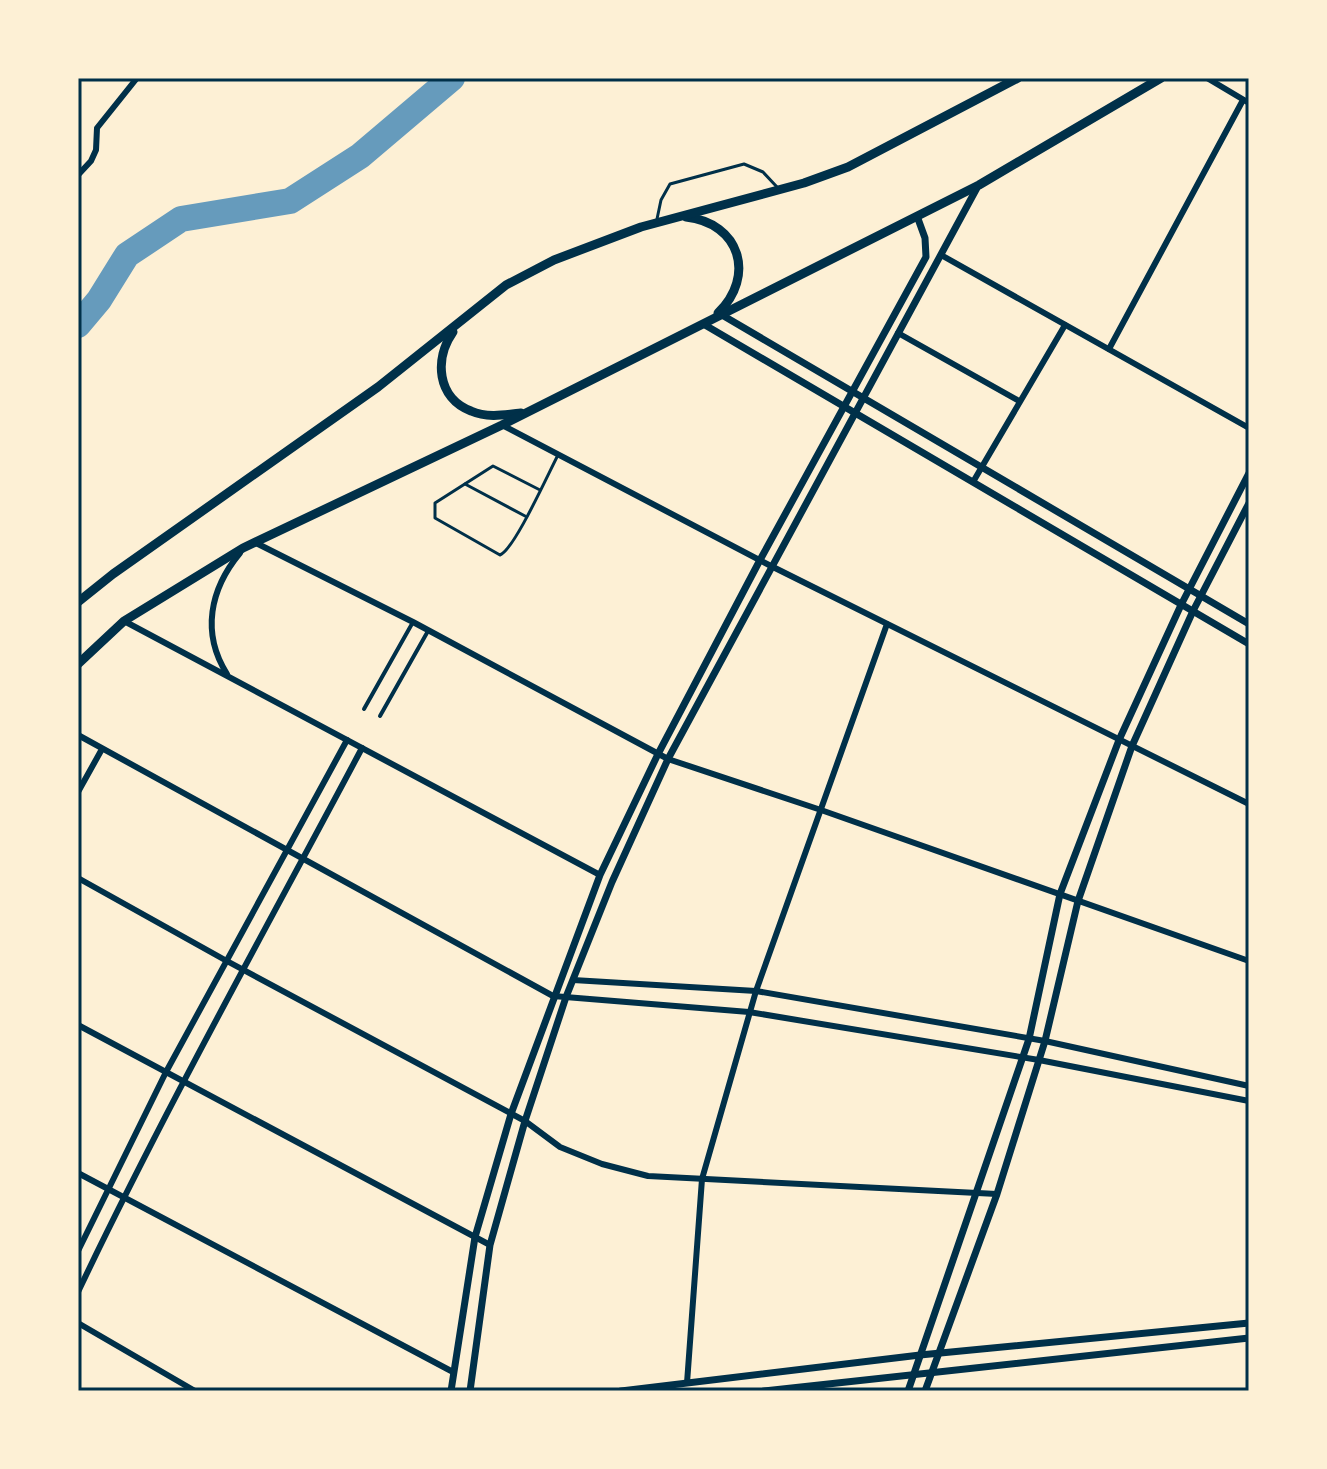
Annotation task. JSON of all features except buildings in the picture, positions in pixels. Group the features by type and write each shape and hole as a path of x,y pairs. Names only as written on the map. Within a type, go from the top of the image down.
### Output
{"main road":[{"path":"78,602 378,387 506,285 554,260 671,218 848,167 1018,78"},
{"path":"78,664 124,621 243,548 529,412 979,185 1161,78"},
{"path":"671,218 689,217 706,221 722,231 736,250 741,273 735,290 726,305 707,323"},
{"path":"459,323 446,342 440,359 441,375 456,402 482,415 529,412"}],"street":[{"path":"78,175 96,150 97,128 137,78"},
{"path":"1109,349 1246,102 1207,78"},
{"path":"470,1391 490,1245 525,1121 566,997 612,882 668,759 979,185"},
{"path":"451,1391 475,1237 511,1114 600,875 658,754 760,560 926,257 925,238 917,216"},
{"path":"941,255 1249,428"},
{"path":"722,315 1249,624"},
{"path":"707,323 844,407 1249,644"},
{"path":"973,482 1065,325"},
{"path":"898,333 1019,401"},
{"path":"502,425 771,566 1249,804"},
{"path":"908,1391 1029,1039 1060,894 1119,740 1181,605 1249,473"},
{"path":"925,1391 997,1194 1045,1041 1078,901 1132,746 1200,595 1249,503"},
{"path":"256,543 413,622 668,759 1249,961"},
{"path":"229,677 219,661 211,631 213,598 226,569 243,548"},
{"path":"124,621 600,875"},
{"path":"364,709 413,622"},
{"path":"687,1383 702,1179 756,991 887,624"},
{"path":"380,716 428,631"},
{"path":"78,735 553,996 749,1012 1039,1060 1249,1101"},
{"path":"78,1251 166,1072 347,740"},
{"path":"78,1292 123,1198 242,969 362,748"},
{"path":"78,792 102,749"},
{"path":"78,878 525,1121 560,1147 602,1164 648,1176 997,1194"},
{"path":"573,980 756,991 1045,1041 1249,1086"},
{"path":"78,1025 490,1245"},
{"path":"78,1173 453,1372"},
{"path":"78,1323 195,1391"},
{"path":"621,1391 920,1355 1249,1323"},
{"path":"764,1391 1249,1338"}],"lane":[{"path":"657,223 661,200 670,184 744,164 763,172 779,189"},
{"path":"540,490 493,466 435,503 435,518 500,555 510,547 526,517 540,490 558,455"},
{"path":"465,484 526,517"}],"waterway":[{"path":"78,325 99,300 127,255 181,219 290,201 360,156 452,78"}]}
